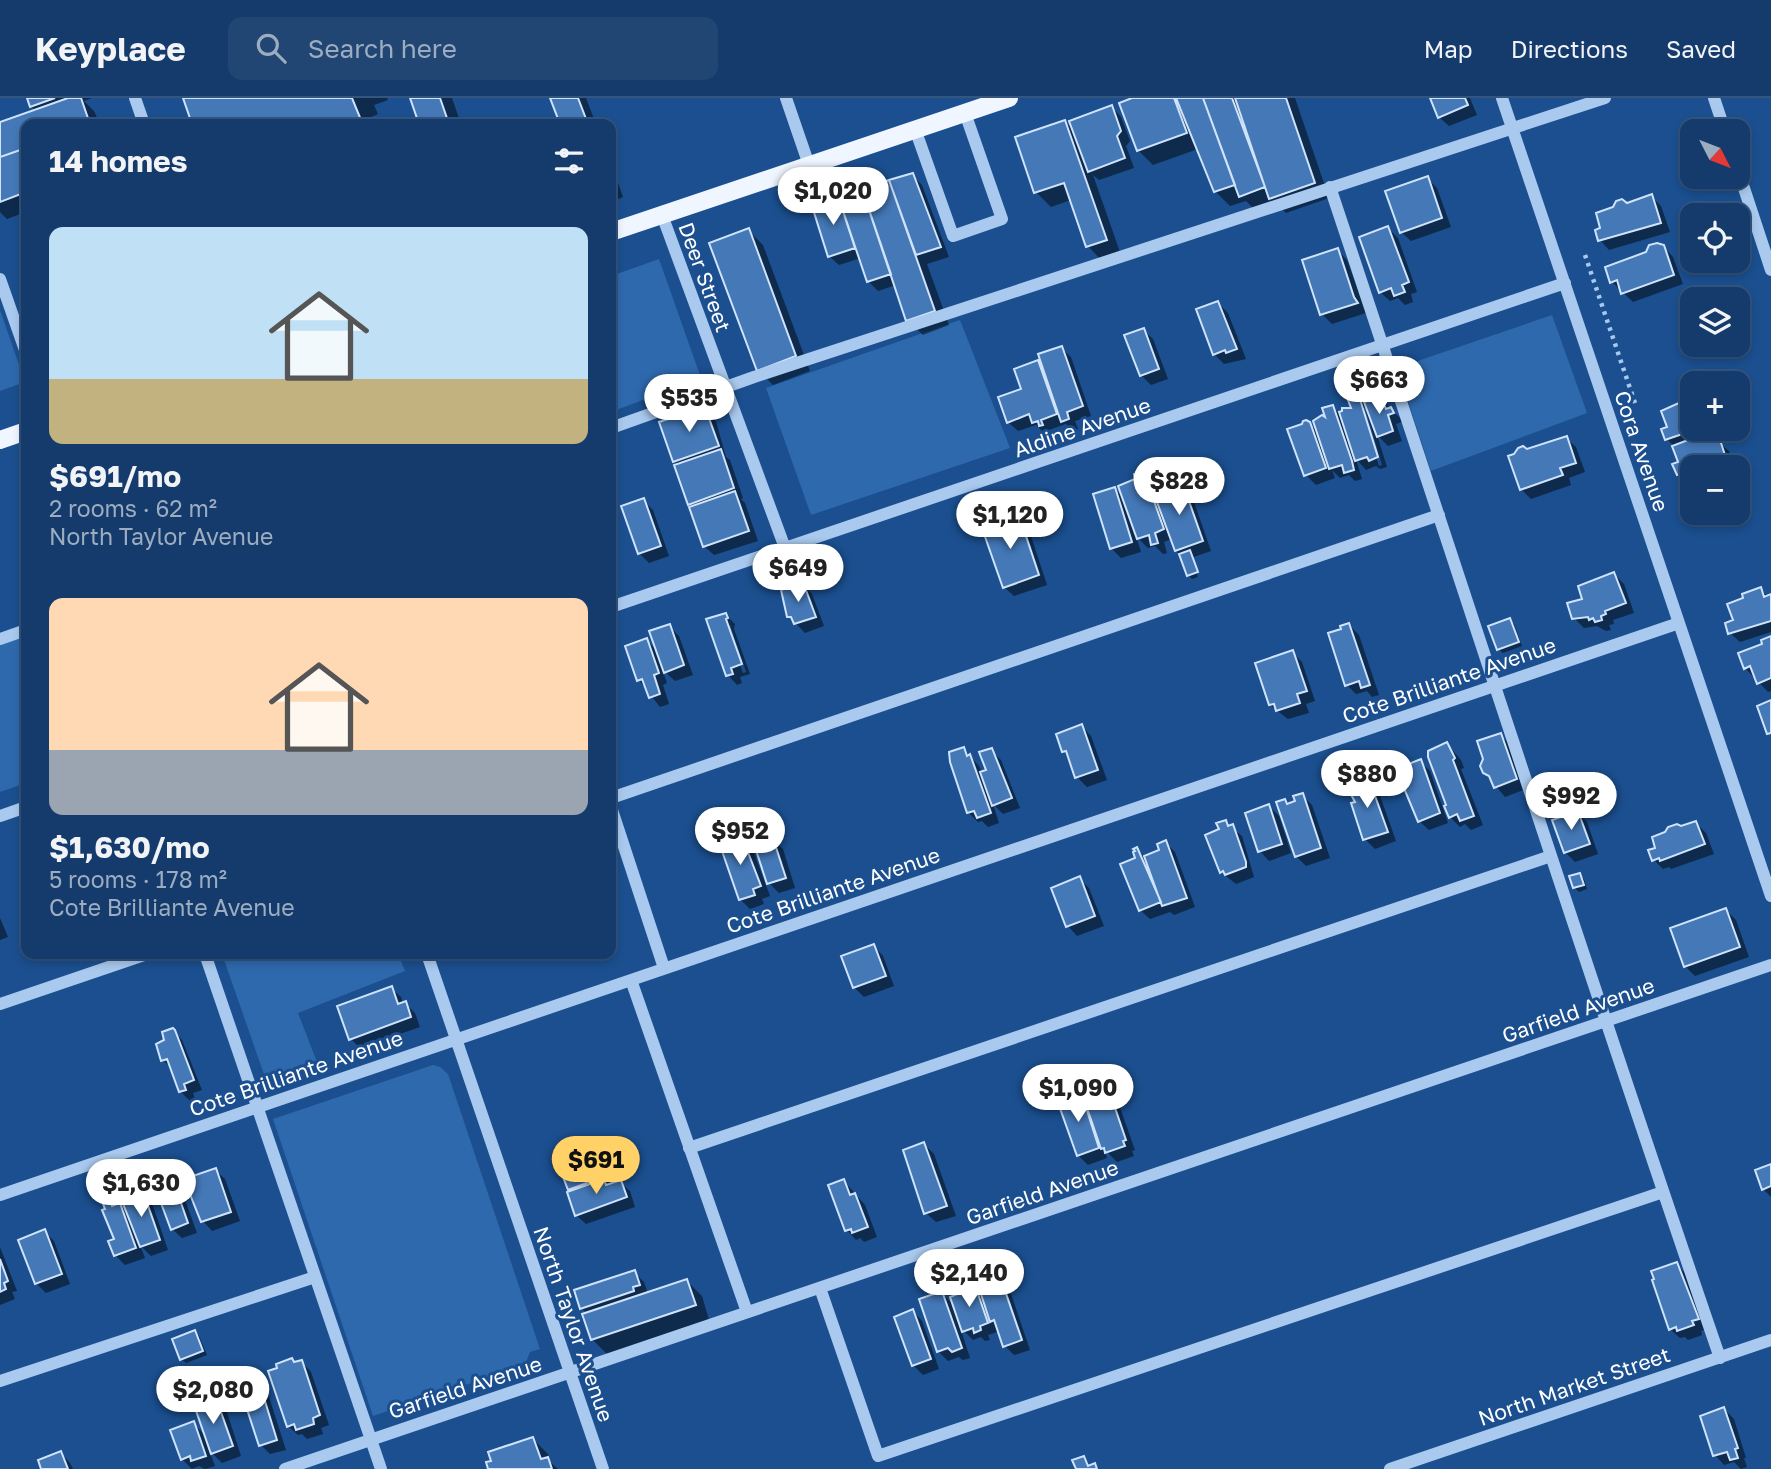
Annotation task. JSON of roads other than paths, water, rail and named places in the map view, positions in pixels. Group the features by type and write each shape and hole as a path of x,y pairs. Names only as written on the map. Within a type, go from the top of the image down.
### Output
{"main road":[{"path":"616,230 1009,98"},
{"path":"0,440 21,433"}],"street":[{"path":"135,98 142,119"},
{"path":"786,98 809,165"},
{"name":"Cora Avenue","path":"1502,98 1771,896"},
{"path":"616,426 726,387 1605,98"},
{"path":"1714,98 1721,119"},
{"path":"915,129 953,236 1002,219 965,113"},
{"path":"1329,187 1496,684 1604,1021 1720,1358"},
{"path":"1744,189 1771,270"},
{"name":"Deer Street","path":"662,215 785,548"},
{"path":"0,279 21,339"},
{"name":"Aldine Avenue","path":"616,605 1565,283"},
{"path":"616,796 1439,515"},
{"name":"Cote Brilliante Avenue","path":"0,1195 1679,622"},
{"path":"0,639 21,632"},
{"path":"0,816 21,809"},
{"path":"616,822 664,968"},
{"path":"690,1147 1551,856"},
{"path":"0,1004 132,959"},
{"path":"207,959 381,1469"},
{"name":"North Taylor Avenue","path":"429,959 603,1469"},
{"name":"Garfield Avenue","path":"285,1469 1771,965"},
{"path":"631,980 747,1312"},
{"path":"820,1288 878,1455 1663,1192"},
{"path":"0,1381 315,1277"},
{"name":"North Market Street","path":"1390,1469 1771,1340"}]}
